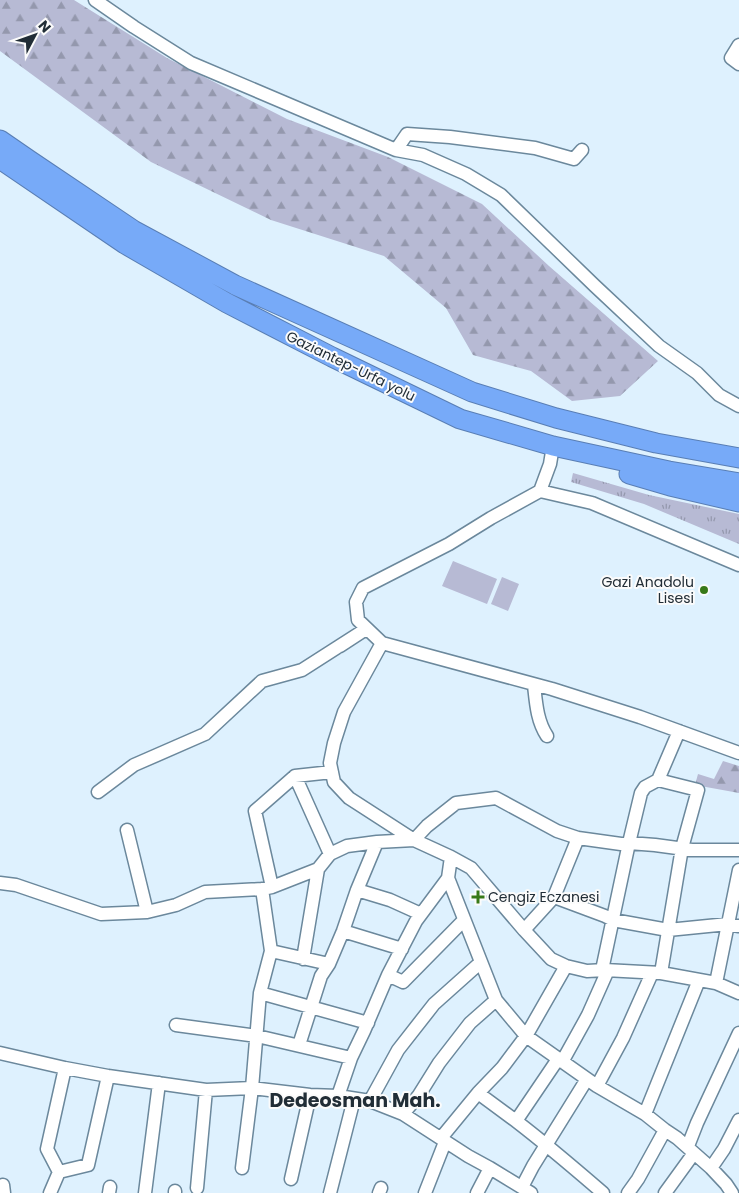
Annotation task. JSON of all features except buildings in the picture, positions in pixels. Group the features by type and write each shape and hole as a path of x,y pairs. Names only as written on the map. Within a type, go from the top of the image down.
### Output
{"highway":[{"name":"Gaziantep-Urfa yolu","path":"0,140 133,230 234,285 472,392 556,418 656,443 739,458"},
{"name":"Gaziantep-Urfa yolu","path":"0,159 125,244 244,312 460,419 553,446 669,471 739,483"},
{"path":"553,446 606,468 670,486 739,502"}],"street":[{"path":"96,0 134,27 191,63 396,150 423,155 466,174 501,195 659,346 698,373 719,395 739,406"},
{"path":"739,45 731,58 739,64"},
{"path":"396,150 407,134 450,137 535,148 574,159 582,150"},
{"path":"553,446 550,464 540,491 449,544 363,588 356,602 358,620 382,643 534,684 640,717 739,753"},
{"path":"540,491 592,503 739,565"},
{"path":"340,646 366,629"},
{"path":"98,792 134,765 205,734 262,681 302,670 366,629"},
{"path":"382,643 344,712 334,743 330,763 334,782 349,798 414,840 471,868 551,959 566,966 587,971 605,970 657,973 716,983 739,993"},
{"path":"534,684 536,706 542,728 547,736"},
{"path":"516,1121 560,1060 588,1015 605,970 613,920 641,793 645,787 658,780 679,731"},
{"path":"242,1168 252,1088 260,993 271,951 267,888 255,811 295,776 332,772"},
{"path":"295,776 330,854"},
{"path":"0,1053 108,1076 206,1090 252,1088 370,1101 403,1114 525,1191 533,1166 546,1144 623,1038 657,973 668,930 682,848 698,790 658,780"},
{"path":"303,959 318,869 330,854 347,846 414,840 427,826 456,803 496,798 557,831 578,838 621,844 655,844 692,850 739,850"},
{"path":"127,830 147,912"},
{"path":"524,930 554,897 578,838"},
{"path":"299,1045 321,976 343,931 357,890 377,842"},
{"path":"338,1096 351,1058 388,976 416,921 448,878 451,857"},
{"path":"0,883 16,885 102,914 147,912 176,905 205,892 267,888 318,869"},
{"path":"716,983 734,925 739,870"},
{"path":"448,878 496,1000 526,1036 592,1083 645,1114 666,1130 711,1168 725,1190"},
{"path":"357,890 390,900 421,914"},
{"path":"554,897 613,920 668,930 734,925"},
{"path":"388,976 403,982 464,920"},
{"path":"343,931 402,949"},
{"path":"271,951 328,964"},
{"path":"370,1101 398,1050 434,1004 481,962"},
{"path":"424,1193 443,1140 478,1093 502,1068 526,1036 566,966"},
{"path":"645,1114 699,980"},
{"path":"260,993 368,1023"},
{"path":"403,1114 419,1095 439,1062 470,1023 496,1000"},
{"path":"176,1025 257,1036 351,1058"},
{"path":"665,1193 691,1150 697,1123 739,1033"},
{"path":"59,1172 47,1149 65,1068"},
{"path":"59,1172 88,1165 108,1076"},
{"path":"145,1193 159,1083"},
{"path":"197,1188 206,1090"},
{"path":"478,1093 546,1144 603,1193"},
{"path":"291,1179 310,1095"},
{"path":"330,1193 354,1099"},
{"path":"711,1168 724,1149 739,1120"},
{"path":"628,1193 666,1130"},
{"path":"477,1193 490,1168"},
{"path":"50,1193 59,1172"}],"green space":[{"path":"0,0 74,0 167,58 287,119 388,157 482,204 549,266 658,361 620,396 572,401 531,371 473,355 446,308 384,256 271,220 151,162 0,51"},
{"path":"573,473 649,495 739,514 739,544 644,504 571,482"},
{"path":"453,561 497,579 487,604 442,586"},
{"path":"502,577 519,584 508,611 491,604"},
{"path":"723,761 739,766 739,793 695,785 698,774 714,779"}],"place":[{"name":"Gazi Anadolu Lisesi","path":"704,590"},
{"name":"Cengiz Eczanesi","path":"478,897"}],"district":[{"name":"Dedeosman Mah.","path":"355,1100"}]}
